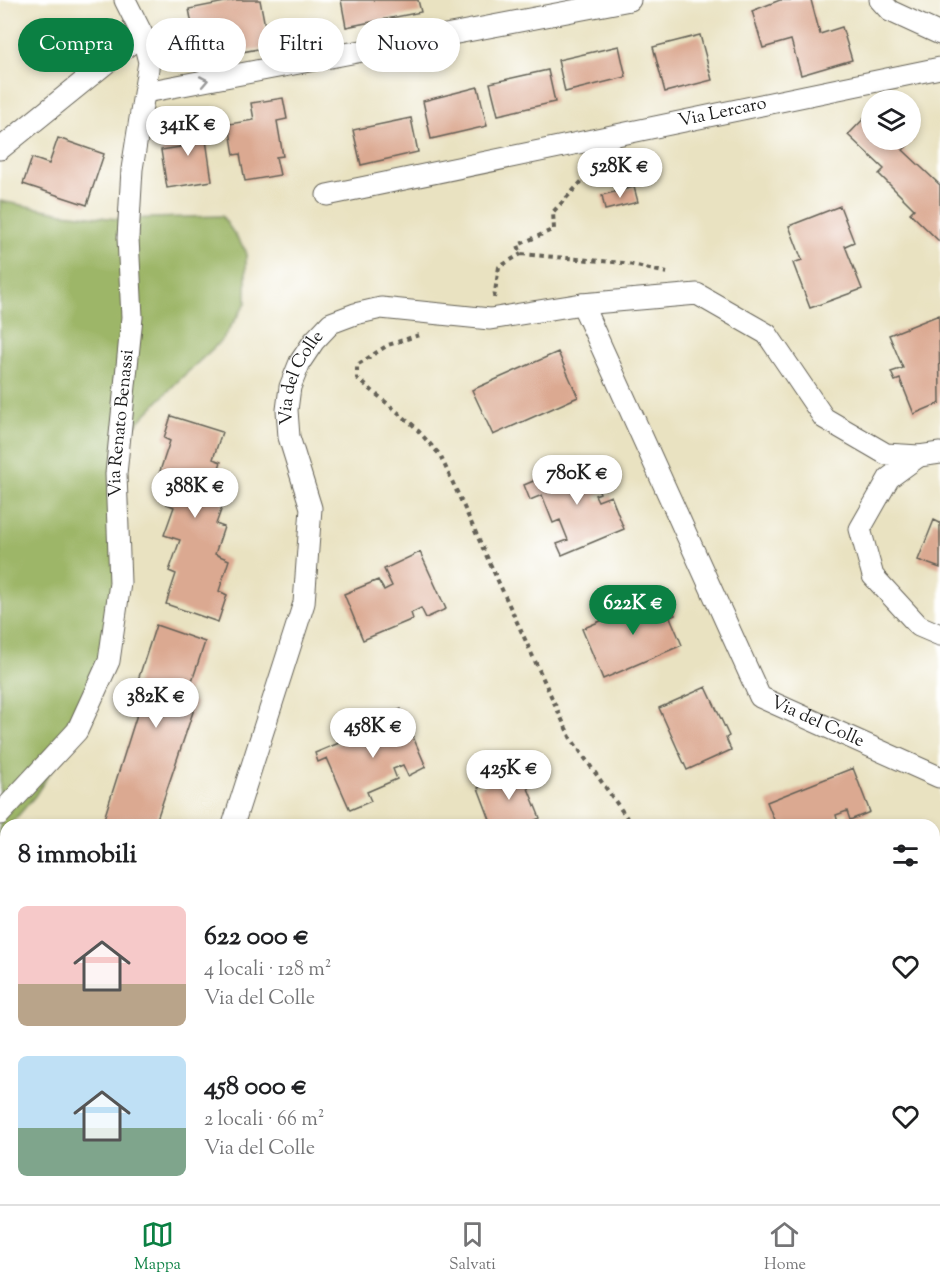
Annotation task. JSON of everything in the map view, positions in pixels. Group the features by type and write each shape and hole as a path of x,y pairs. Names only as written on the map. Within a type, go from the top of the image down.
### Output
{"street":[{"name":"Via Renato Benassi","path":"0,814 77,731 109,661 120,583 116,474 132,317 128,238 132,169 149,62 142,34 125,0"},
{"path":"146,92 630,0"},
{"path":"880,0 890,10 940,34"},
{"path":"0,149 142,34"},
{"name":"Via Lercaro","path":"327,195 940,68"},
{"name":"Via del Colle","path":"235,819 304,603 310,508 289,437 287,410 290,387 300,362 314,341 331,323 381,308 490,320 582,304 697,294 767,334 824,418 886,454 919,456 940,453"},
{"name":"Via del Colle","path":"582,304 760,697 939,777"},
{"path":"919,456 889,478 860,529 873,576 919,626 940,635"}],"path":[{"path":"521,254 518,245 554,229 553,212 598,163 608,160"},
{"path":"490,320 499,267 521,254 624,263 658,269 677,278 672,290 654,297"},
{"path":"447,314 428,333 388,345 357,365 357,378 413,425 440,455 570,737 628,819"}],"green space":[{"path":"0,201 63,213 118,219 222,216 246,251 246,303 222,340 124,437 126,583 72,738 35,796 15,819 0,819"}],"building":[{"path":"235,0 260,0 263,18 258,18 258,49 246,51 246,18 191,18 189,9"},
{"path":"341,0 418,0 421,12 391,18 356,18 356,25 346,27"},
{"path":"780,0 811,0 820,34 842,27 852,60 801,75 791,40 763,48 752,11"},
{"path":"700,35 712,80 665,92 653,47"},
{"path":"619,46 626,77 565,92 558,60"},
{"path":"548,70 555,102 498,115 490,83"},
{"path":"478,87 487,126 431,139 423,101"},
{"path":"283,98 287,119 277,121 283,156 276,157 280,175 245,181 240,154 234,155 229,124 254,120 251,103"},
{"path":"411,118 418,152 361,165 353,130"},
{"path":"203,119 212,181 167,188 161,150 180,147 177,123"},
{"path":"861,121 861,147 848,135"},
{"path":"58,138 104,154 87,205 23,184 32,158 49,164"},
{"path":"864,150 903,150 940,185 940,242 910,213 914,209 879,174 884,169"},
{"path":"634,187 638,202 605,210 602,195"},
{"path":"840,206 854,242 845,246 862,289 810,308 793,263 802,260 789,226"},
{"path":"939,315 940,403 914,414 900,379 895,381 891,372 903,368 889,335"},
{"path":"558,352 578,397 493,435 472,390"},
{"path":"171,416 222,432 213,459 221,462 211,491 226,496 216,524 224,527 215,554 229,560 219,591 227,595 218,622 166,604 176,574 169,571 180,540 164,535 174,507 167,504 175,480 159,474 170,441 164,438"},
{"path":"586,459 600,493 595,495 598,501 611,496 624,529 562,555 557,544 568,540 560,520 553,523 542,495 530,500 524,485"},
{"path":"934,520 940,523 940,568 918,560"},
{"path":"420,552 446,609 426,618 421,608 411,613 413,619 363,640 344,594 378,580 384,590 392,586 384,569"},
{"path":"666,593 675,615 670,617 682,645 603,679 582,629"},
{"path":"156,625 205,642 186,699 196,703 157,819 104,819 145,689 136,686"},
{"path":"706,687 729,736 726,738 731,750 687,770 659,708"},
{"path":"401,709 426,767 408,776 403,765 393,769 397,779 367,792 371,801 350,810 327,758 318,762 315,753 358,735 363,745 374,740 368,724"},
{"path":"853,768 870,812 852,819 850,819 847,811 836,815 837,819 774,819 767,802"},
{"path":"521,771 540,818 490,819 478,788"}]}
